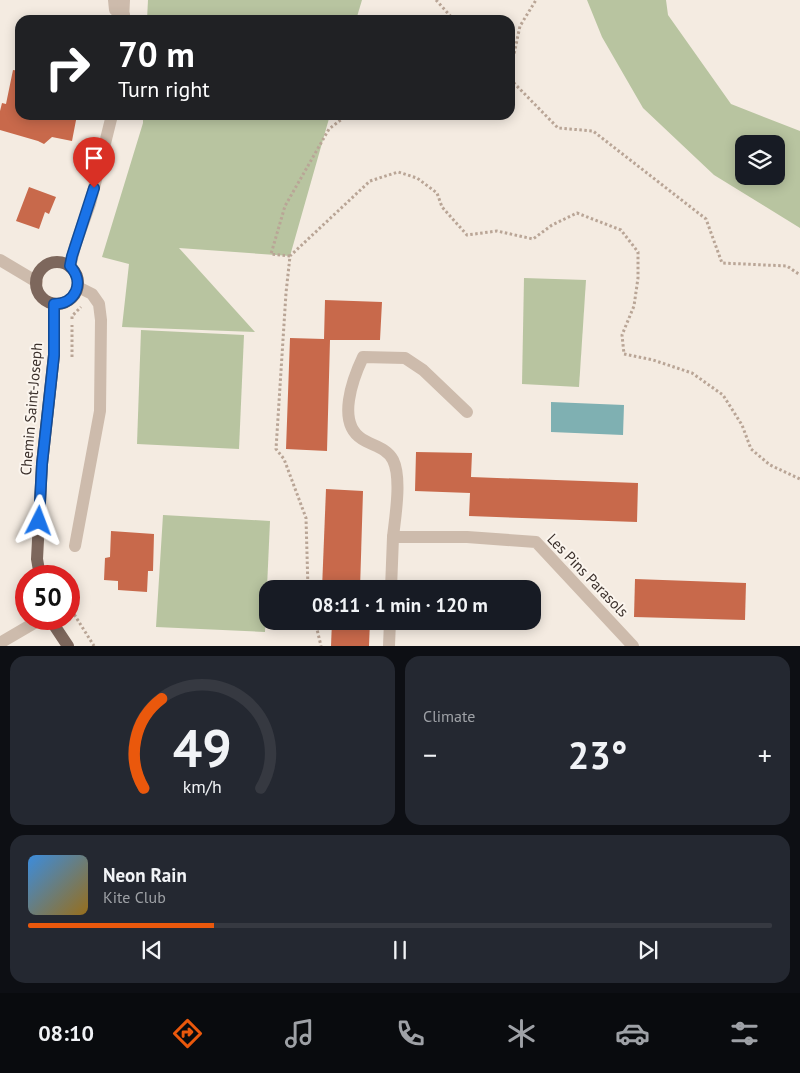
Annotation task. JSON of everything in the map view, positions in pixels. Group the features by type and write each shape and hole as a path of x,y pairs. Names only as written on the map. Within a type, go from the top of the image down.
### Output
{"main road":[{"path":"58,262 70,266 77,276 78,287 72,298 60,304 54,304 43,298 39,294 36,282 38,275 46,265 58,262"},
{"name":"Chemin Saint-Joseph","path":"38,565 42,464 54,355 54,304"},
{"path":"57,630 68,646"}],"street":[{"path":"114,0 114,10 120,15"},
{"path":"124,0 124,15"},
{"path":"70,266 73,251 90,204 111,120"},
{"path":"0,260 36,282"},
{"path":"75,546 100,411 101,320 99,304 92,294 78,287"},
{"path":"391,580 397,497 394,463 389,453 360,438 352,426 348,414 352,380 363,357 405,358 423,370 466,412"},
{"name":"Les Pins Parasols","path":"393,537 467,537 536,542 633,646"},
{"path":"0,644 23,630"},
{"path":"389,646 390,630"}],"path":[{"path":"436,0 450,15"},
{"path":"515,50 520,26 536,0"},
{"path":"515,84 558,128 593,131 706,220 722,263 787,266 800,275"},
{"path":"290,256 271,254 285,206 329,130 341,120"},
{"path":"308,580 306,518 284,459 276,449 290,256 370,181 398,172 417,178 436,193 442,207 467,235 497,231 533,239 552,225 577,213 621,230 638,252 638,278 634,306 622,335 624,354 653,360 692,373 723,395 742,425 751,449 770,464 800,479"},
{"path":"72,358 72,316 92,294"},
{"path":"80,624 94,646"},
{"path":"317,630 321,646"}],"green space":[{"path":"148,0 362,0 358,15 147,15"},
{"path":"587,0 666,0 668,15 731,104 800,131 800,228 714,175 643,108 602,37"},
{"path":"143,120 329,120 290,256 179,248 255,332 122,327 129,264 102,257"},
{"path":"524,278 586,280 579,387 522,384"},
{"path":"141,330 244,335 239,449 137,444"},
{"path":"163,515 270,521 267,580 259,580 259,630 265,630 265,632 156,627"}],"water":[{"path":"551,402 624,405 623,435 551,432"}],"building":[{"path":"13,70 15,70 15,120 76,120 72,141 52,137 44,144 0,130 0,111 2,103 6,104"},
{"path":"29,187 56,197 49,214 45,212 39,229 16,221"},
{"path":"325,300 382,302 380,340 330,340 327,451 286,449 290,338 324,339"},
{"path":"416,452 472,453 471,477 638,483 637,522 469,516 470,493 415,491"},
{"path":"326,489 363,491 360,580 322,580"},
{"path":"111,531 154,534 153,571 148,571 147,592 118,590 118,581 104,580 105,558 110,557"},
{"path":"635,579 746,583 745,620 634,617"},
{"path":"332,630 370,630 369,646 331,646"}],"route":[{"path":"39,521 42,464 54,355 54,304 66,302 76,293 78,287 77,276 70,266 94,188"}]}
